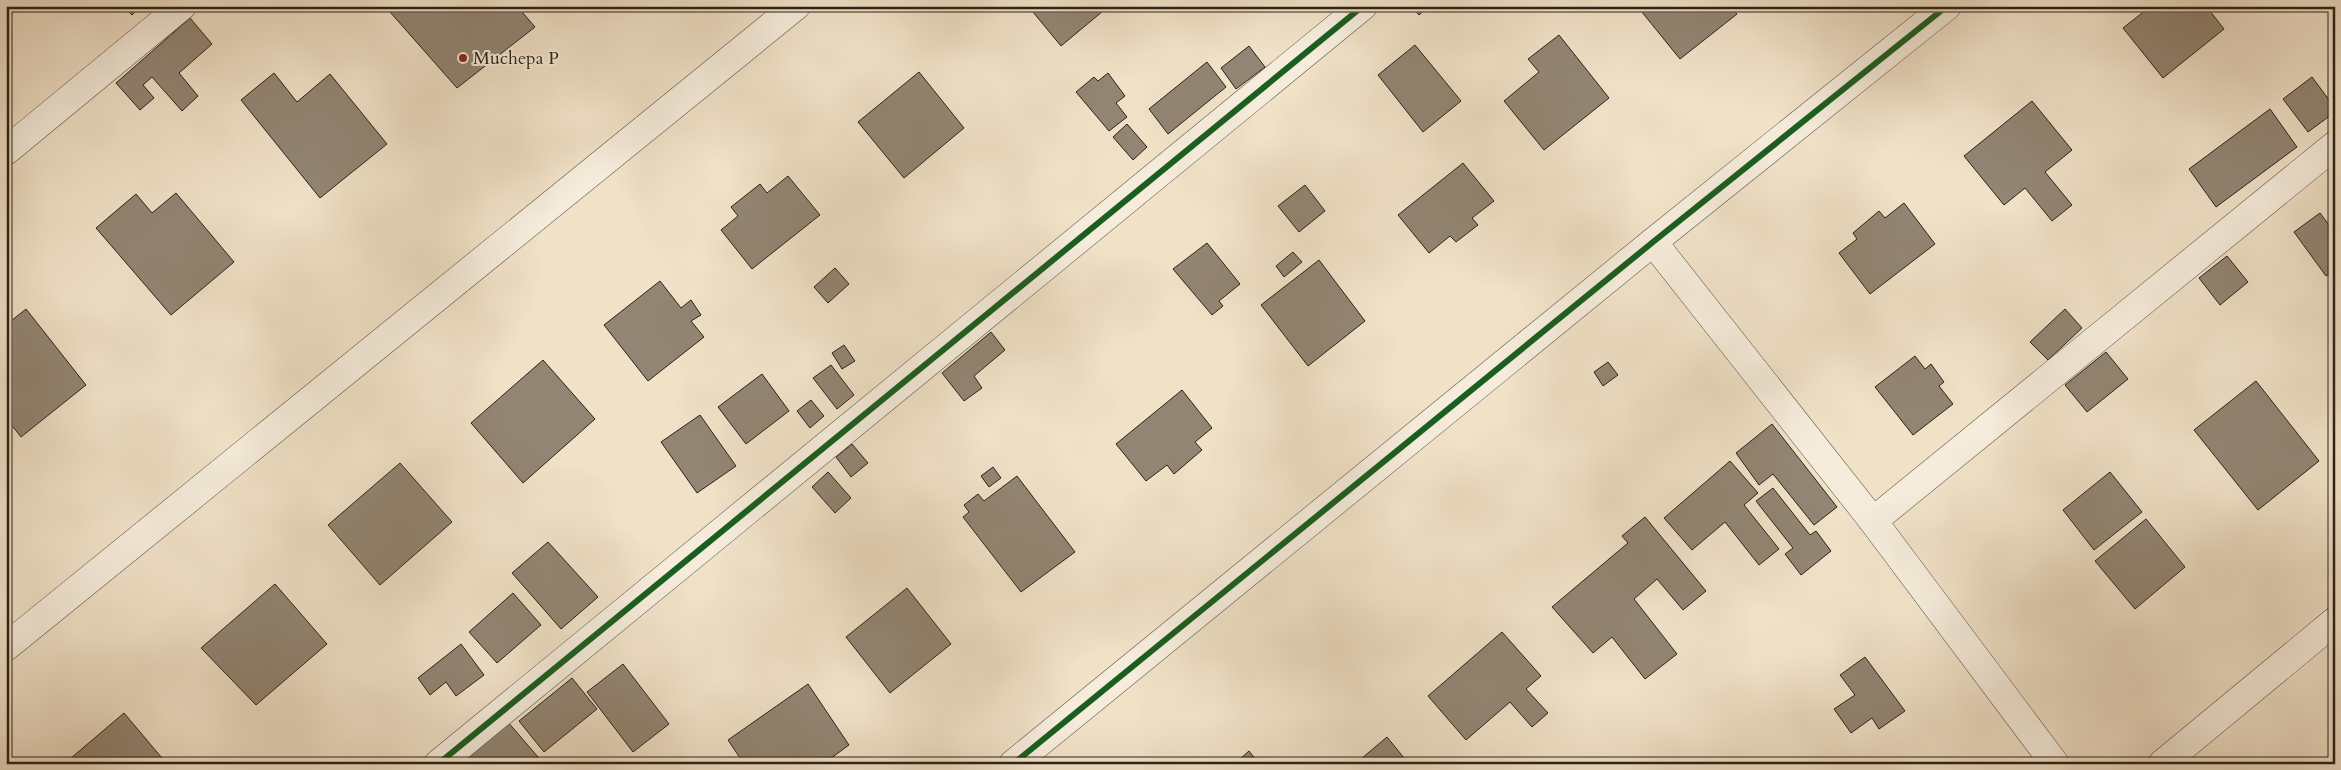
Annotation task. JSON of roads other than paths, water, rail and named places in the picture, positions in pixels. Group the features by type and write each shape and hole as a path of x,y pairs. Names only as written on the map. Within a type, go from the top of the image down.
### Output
{"street":[{"path":"6,151 182,6"},
{"path":"6,647 796,6"},
{"path":"438,764 1363,6"},
{"path":"1018,762 1653,242 1947,6"},
{"path":"1873,521 2335,145"},
{"path":"1653,242 1873,521 2056,764"},
{"path":"2162,764 2335,621"}],"place":[{"name":"Muchepa P","path":"463,58"}]}
